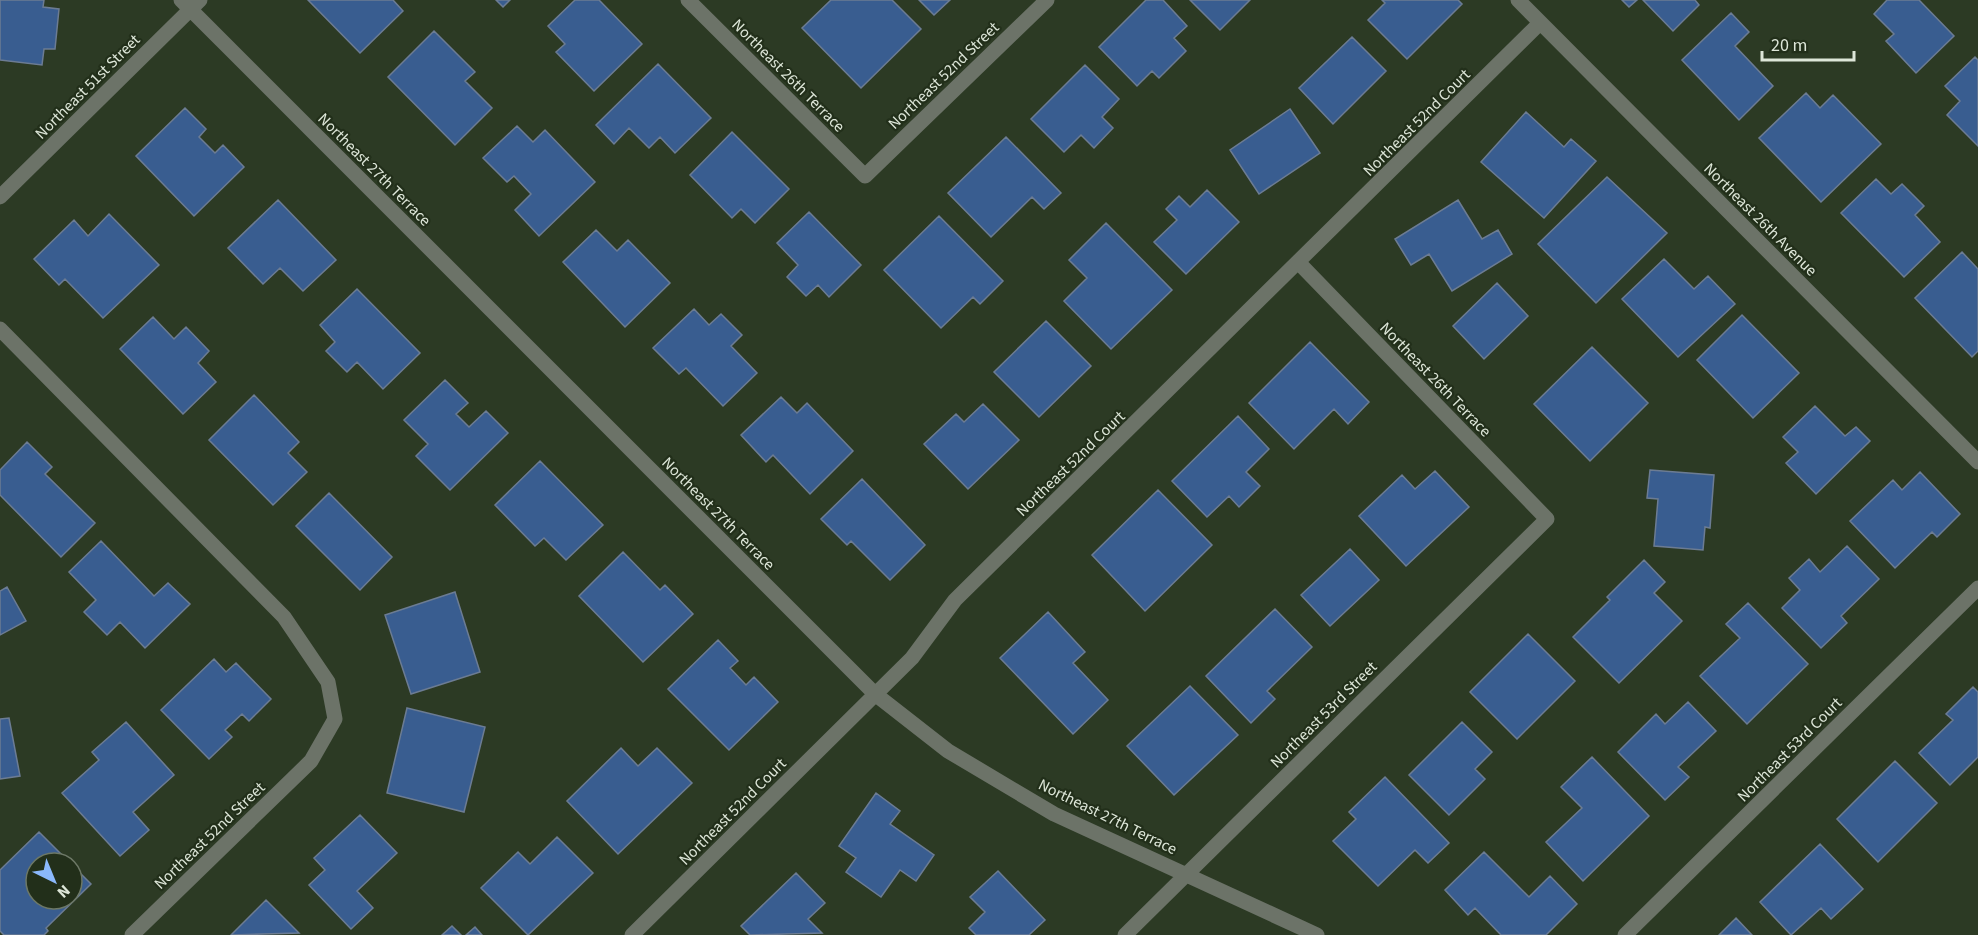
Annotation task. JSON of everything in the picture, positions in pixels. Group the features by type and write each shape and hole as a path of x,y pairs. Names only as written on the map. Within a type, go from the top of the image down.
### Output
{"street":[{"name":"Northeast 26th Terrace","path":"688,0 865,176"},
{"name":"Northeast 52nd Street","path":"865,176 1047,0"},
{"name":"Northeast 26th Avenue","path":"1518,0 1978,462"},
{"name":"Northeast 51st Street","path":"0,197 190,3"},
{"name":"Northeast 27th Terrace","path":"190,3 875,694 948,751 1054,814 1317,935"},
{"name":"Northeast 52nd Court","path":"632,935 912,658 955,600 1540,23"},
{"name":"Northeast 26th Terrace","path":"1299,263 1547,519"},
{"name":"Northeast 52nd Street","path":"0,329 284,617 328,682 335,718 311,761 132,935"},
{"name":"Northeast 53rd Street","path":"1125,935 1547,519"},
{"name":"Northeast 53rd Court","path":"1625,935 1978,588"}],"building":[{"path":"0,0 44,0 43,7 59,9 55,49 44,49 42,65 0,60"},
{"path":"308,0 393,0 403,11 360,53"},
{"path":"496,0 510,0 503,7"},
{"path":"575,0 599,0 642,44 594,91 556,52 565,44 548,26"},
{"path":"831,0 892,0 921,29 861,88 802,28"},
{"path":"919,0 950,0 934,15"},
{"path":"1146,0 1163,0 1187,26 1174,38 1186,51 1159,78 1152,71 1137,86 1099,47"},
{"path":"1190,0 1250,0 1220,30"},
{"path":"1382,0 1458,0 1462,4 1407,59 1368,20 1385,3"},
{"path":"1622,0 1637,0 1629,7"},
{"path":"1643,0 1695,0 1699,5 1673,31"},
{"path":"1887,0 1919,0 1954,36 1916,73 1886,41 1894,34 1874,14"},
{"path":"1731,13 1749,32 1735,46 1773,86 1739,120 1682,60"},
{"path":"434,31 475,72 465,81 492,108 455,145 388,77"},
{"path":"1352,37 1386,71 1333,124 1299,88"},
{"path":"1975,57 1978,60 1978,146 1947,115 1960,101 1945,86"},
{"path":"658,64 711,118 675,153 660,137 649,148 629,128 614,144 596,125"},
{"path":"1085,65 1119,99 1102,117 1113,128 1094,148 1081,135 1064,152 1031,119"},
{"path":"1806,93 1820,108 1833,95 1881,144 1821,202 1759,138"},
{"path":"185,108 206,129 199,137 215,153 223,145 244,167 194,216 136,156"},
{"path":"1290,109 1320,153 1259,194 1230,150"},
{"path":"1526,112 1564,147 1571,139 1596,161 1544,218 1481,162"},
{"path":"517,126 533,142 545,130 595,182 539,236 515,210 531,194 514,176 507,182 483,158"},
{"path":"732,132 789,189 755,223 741,209 732,218 690,175"},
{"path":"1006,137 1061,193 1044,209 1032,197 991,237 948,193"},
{"path":"1607,177 1667,233 1596,303 1538,244"},
{"path":"1876,179 1891,194 1902,184 1924,206 1915,215 1940,242 1904,277 1841,213"},
{"path":"1207,190 1239,222 1186,274 1154,242 1177,220 1166,209 1179,196 1190,207"},
{"path":"278,200 336,260 303,291 280,268 263,284 228,248"},
{"path":"1458,200 1482,239 1498,230 1512,254 1452,291 1429,254 1411,265 1395,239"},
{"path":"809,212 861,265 829,297 818,285 806,296 787,277 798,265 777,243"},
{"path":"109,214 159,265 103,318 65,279 59,285 34,259 74,220 88,236"},
{"path":"939,216 1003,281 980,304 973,297 941,328 884,270"},
{"path":"1106,223 1172,290 1111,349 1064,301 1087,278 1069,260"},
{"path":"596,230 617,251 628,240 670,283 625,327 563,262"},
{"path":"1962,252 1978,269 1978,351 1972,357 1915,298"},
{"path":"1664,259 1694,289 1708,276 1735,304 1678,357 1622,299"},
{"path":"1497,283 1528,316 1484,359 1453,326"},
{"path":"357,289 420,353 383,389 357,362 347,372 326,351 335,342 320,325"},
{"path":"694,309 709,325 721,314 742,335 731,346 757,373 723,406 686,368 679,374 653,348"},
{"path":"1742,315 1799,373 1753,418 1697,360"},
{"path":"153,317 174,339 186,327 209,351 198,363 216,382 183,414 120,349"},
{"path":"1046,321 1091,366 1039,417 994,372"},
{"path":"1310,342 1369,402 1348,424 1334,409 1294,449 1249,403"},
{"path":"1592,347 1648,403 1590,461 1534,404"},
{"path":"445,380 468,403 456,414 469,427 486,411 508,433 450,490 416,456 428,444 404,420"},
{"path":"254,395 299,442 288,453 307,472 273,505 209,440"},
{"path":"781,397 797,413 807,403 853,451 810,494 773,455 766,462 741,435"},
{"path":"983,404 1019,440 968,489 924,444 956,414 964,422"},
{"path":"1815,406 1845,436 1856,427 1870,441 1816,494 1786,463 1798,452 1783,437"},
{"path":"1238,416 1269,449 1246,472 1260,486 1239,507 1229,496 1207,517 1172,481"},
{"path":"27,442 52,467 45,474 95,523 61,557 0,495 0,470"},
{"path":"540,461 603,525 566,560 544,538 535,546 495,505"},
{"path":"1650,470 1714,475 1710,528 1705,527 1703,550 1654,546 1658,499 1647,498"},
{"path":"1435,471 1469,507 1406,566 1359,516 1402,475 1415,489"},
{"path":"1920,472 1960,514 1937,537 1932,532 1895,568 1850,521 1893,480 1902,490"},
{"path":"862,479 925,545 890,580 851,541 847,545 821,519"},
{"path":"1158,490 1212,545 1145,611 1092,555"},
{"path":"329,493 392,557 360,590 296,526"},
{"path":"101,541 154,596 168,583 190,604 145,648 120,622 107,635 84,612 96,600 69,572"},
{"path":"1847,546 1879,579 1841,616 1847,623 1821,648 1782,608 1800,590 1789,578 1809,559 1820,572"},
{"path":"1350,549 1379,580 1330,626 1301,595"},
{"path":"623,552 660,590 665,585 693,614 643,662 579,596"},
{"path":"1644,560 1665,582 1654,593 1682,621 1619,683 1573,637 1610,600 1607,597"},
{"path":"7,587 26,621 0,635 0,591"},
{"path":"455,592 480,672 411,694 385,615"},
{"path":"1748,603 1808,664 1747,724 1700,676 1740,638 1726,624"},
{"path":"1275,609 1312,647 1267,691 1275,699 1251,723 1206,676"},
{"path":"1048,612 1085,652 1073,663 1108,700 1073,734 1000,658"},
{"path":"1528,634 1575,681 1517,739 1470,692"},
{"path":"718,640 738,661 730,668 746,685 754,677 778,702 729,750 668,689"},
{"path":"214,659 226,672 236,663 271,699 249,721 242,714 225,730 232,737 209,759 161,710"},
{"path":"1190,686 1238,735 1174,795 1127,746"},
{"path":"1973,687 1978,692 1978,757 1950,785 1919,753 1953,720 1946,714"},
{"path":"1688,702 1716,731 1678,767 1689,777 1665,800 1618,752 1656,714 1665,724"},
{"path":"407,708 485,727 464,812 387,793"},
{"path":"9,718 20,776 0,779 0,719"},
{"path":"126,722 174,775 133,812 149,830 120,856 62,793 99,760 92,752"},
{"path":"1462,722 1492,752 1475,769 1485,779 1449,815 1409,775"},
{"path":"621,748 638,766 657,748 692,783 618,854 567,801"},
{"path":"1592,757 1649,816 1583,881 1546,842 1582,808 1561,787"},
{"path":"1895,761 1937,803 1878,862 1837,819"},
{"path":"1385,777 1449,843 1428,863 1415,850 1378,886 1333,841 1356,819 1349,812"},
{"path":"876,793 900,811 890,824 934,855 916,881 900,870 881,897 846,872 856,858 839,846"},
{"path":"360,815 397,853 357,891 373,908 351,929 309,885 325,870 314,858"},
{"path":"39,832 58,851 24,851 24,911 63,911 46,928 48,931 44,935 4,935 0,931 0,870"},
{"path":"557,837 593,873 528,935 481,888 518,852 530,864"},
{"path":"1820,844 1863,889 1831,919 1821,908 1791,935 1760,902"},
{"path":"1484,852 1529,897 1550,876 1577,904 1546,935 1501,935 1475,908 1468,915 1445,890"},
{"path":"998,871 1045,920 1029,935 976,935 969,928 985,912 970,897"},
{"path":"796,873 825,903 808,919 822,933 750,935 741,926"},
{"path":"84,877 91,884 84,891"},
{"path":"266,900 299,933 231,935"},
{"path":"1736,918 1752,935 1719,935"},
{"path":"452,926 461,935 442,935"},
{"path":"475,927 482,935 466,935"}]}
